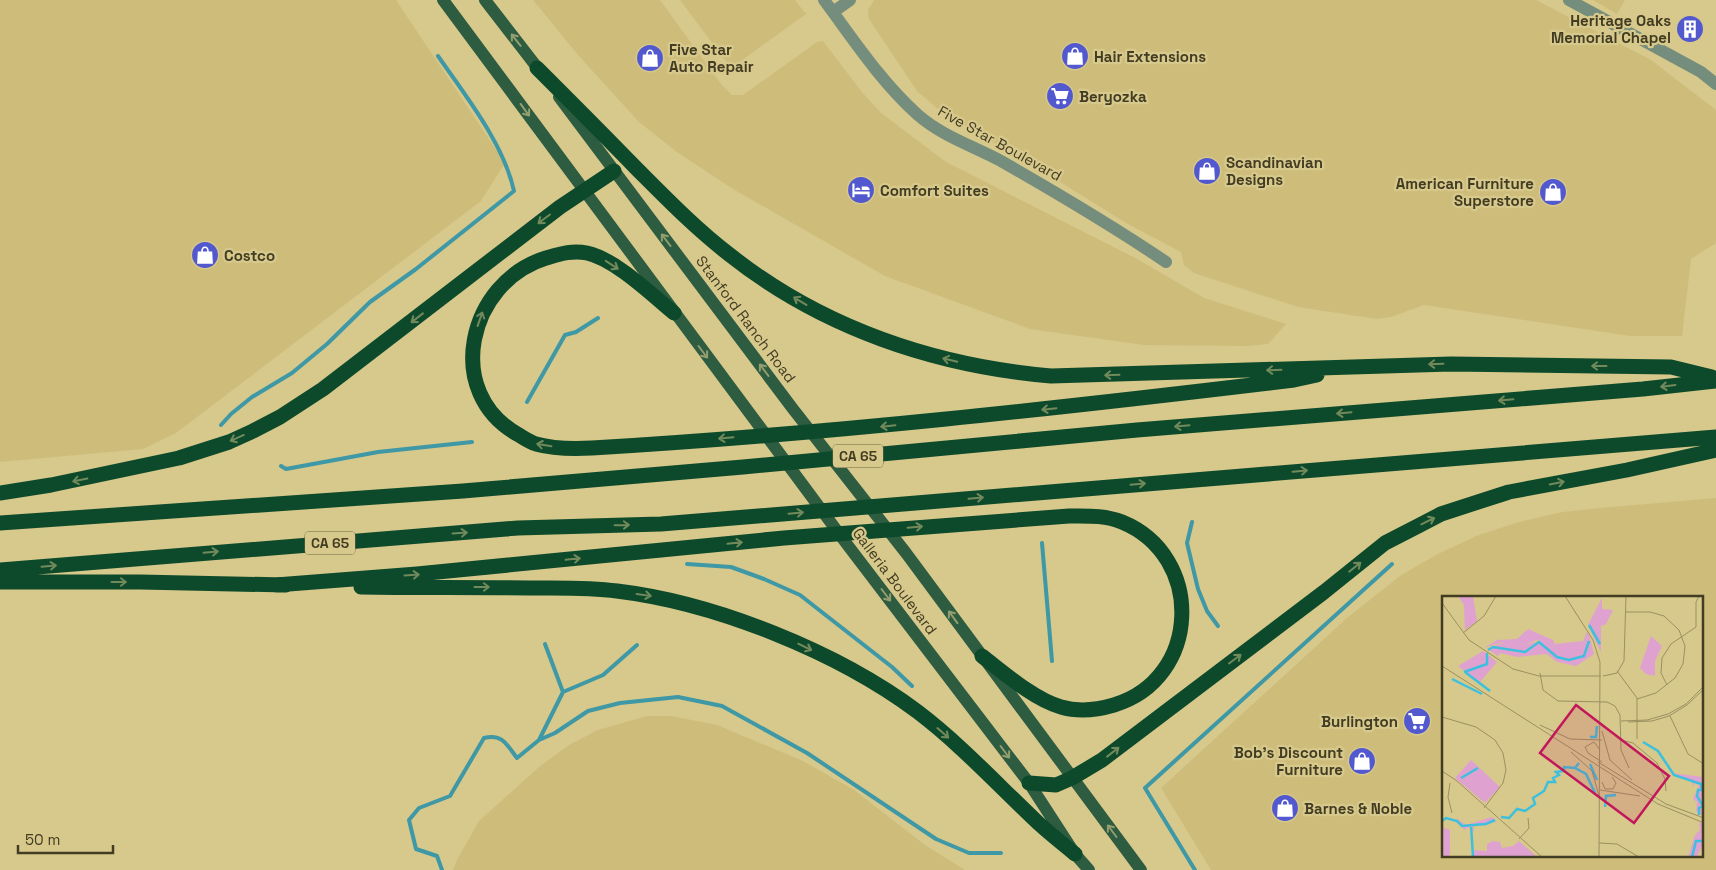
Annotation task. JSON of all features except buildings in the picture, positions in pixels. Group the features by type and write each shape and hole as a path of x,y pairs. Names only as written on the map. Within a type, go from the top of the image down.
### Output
{"highway":[{"path":"538,68 657,188 730,255 773,286 840,323 879,338 952,361 1010,372 1051,376 1451,364 1670,367 1716,379"},
{"path":"0,493 51,486 179,458 229,442 253,431 329,384 514,241 614,172"},
{"path":"674,312 600,257 586,253 569,252 534,262 502,284 482,312 473,340 473,371 484,404 504,427 535,444 569,449 592,448 846,430 1103,403 1294,380 1358,366"},
{"name":"CA 65","path":"0,524 463,491 1147,429 1643,389 1716,379"},
{"name":"CA 65","path":"0,570 518,528 661,524 1716,436"},
{"path":"1029,783 1056,785 1102,760 1324,592 1385,543 1441,514 1509,492 1627,470 1716,450"},
{"path":"276,585 417,574 784,538 1069,516 1111,518 1133,528 1154,545 1165,557 1176,580 1181,595 1182,617 1179,638 1174,653 1165,669 1154,682 1139,694 1122,703 1102,708 1080,710 1062,708 1043,700 982,656"},
{"path":"0,582 573,588 615,590 682,602 797,643 890,692 942,732 985,770 1034,819 1076,854"}],"main road":[{"path":"443,0 674,312"},
{"name":"Stanford Ranch Road","path":"485,0 794,409 906,553 982,656"},
{"name":"Galleria Boulevard","path":"674,312 856,556 1029,783 1076,854 1089,870"},
{"path":"982,656 1141,870"}],"street":[{"name":"Five Star Boulevard","path":"824,0 889,86 919,116 935,128 1008,166 1116,228 1166,262"},
{"path":"833,12 850,0"},
{"path":"1569,0 1700,72 1716,84"}],"shaded area":[{"path":"0,0 396,0 505,163 481,201 176,433 143,449 0,462"},
{"path":"533,0 660,0 721,84 732,95 743,95 817,42 823,41 861,91 881,113 946,162 1139,260 1204,298 1286,324 1268,344 1248,346 1144,345 1030,329 885,276 733,189 677,152 639,122 578,55"},
{"path":"680,0 795,0 806,14 731,68"},
{"path":"874,0 1536,0 1651,60 1716,110 1716,243 1691,259 1682,336 1630,336 1424,305 1391,317 1377,319 1298,307 1194,273 1184,265 1181,252 1126,223 1033,165 944,114 917,91 869,19 868,10"},
{"path":"1593,0 1625,0 1617,14"},
{"path":"1716,498 1716,870 1211,870 1161,788 1347,618 1400,576 1436,555 1476,536 1519,522 1563,512"},
{"path":"647,716 671,716 717,725 803,761 854,790 925,845 965,870 453,870 479,821 539,767 569,745 598,730"}],"waterway":[{"path":"221,425 252,397 292,373 327,344 370,302 416,269 514,191 509,173 493,138 438,56"},
{"path":"527,402 565,335 576,332 598,318"},
{"path":"281,466 286,469 378,452 472,442"},
{"path":"1192,522 1187,543 1198,589 1207,611 1218,626"},
{"path":"1042,543 1052,661"},
{"path":"687,564 731,567 800,595 892,667 912,686"},
{"path":"1195,870 1145,788 1392,564"},
{"path":"442,870 437,856 416,849 409,820 419,808 450,796 484,738 495,737 504,741 517,758 539,740 563,692 545,644"},
{"path":"563,692 603,675 637,645"},
{"path":"539,740 555,733 588,711 620,703 678,697 722,706 807,753 936,839 969,853 1001,853"}],"place":[{"name":"Heritage Oaks Memorial Chapel","path":"1690,29"},
{"name":"Hair Extensions","path":"1075,56"},
{"name":"Five Star Auto Repair","path":"650,58"},
{"name":"Beryozka","path":"1060,96"},
{"name":"Scandinavian Designs","path":"1207,171"},
{"name":"Comfort Suites","path":"861,190"},
{"name":"American Furniture Superstore","path":"1553,192"},
{"name":"Costco","path":"205,255"},
{"name":"Burlington","path":"1417,721"},
{"name":"Bob's Discount Furniture","path":"1362,761"},
{"name":"Barnes & Noble","path":"1285,808"}]}
